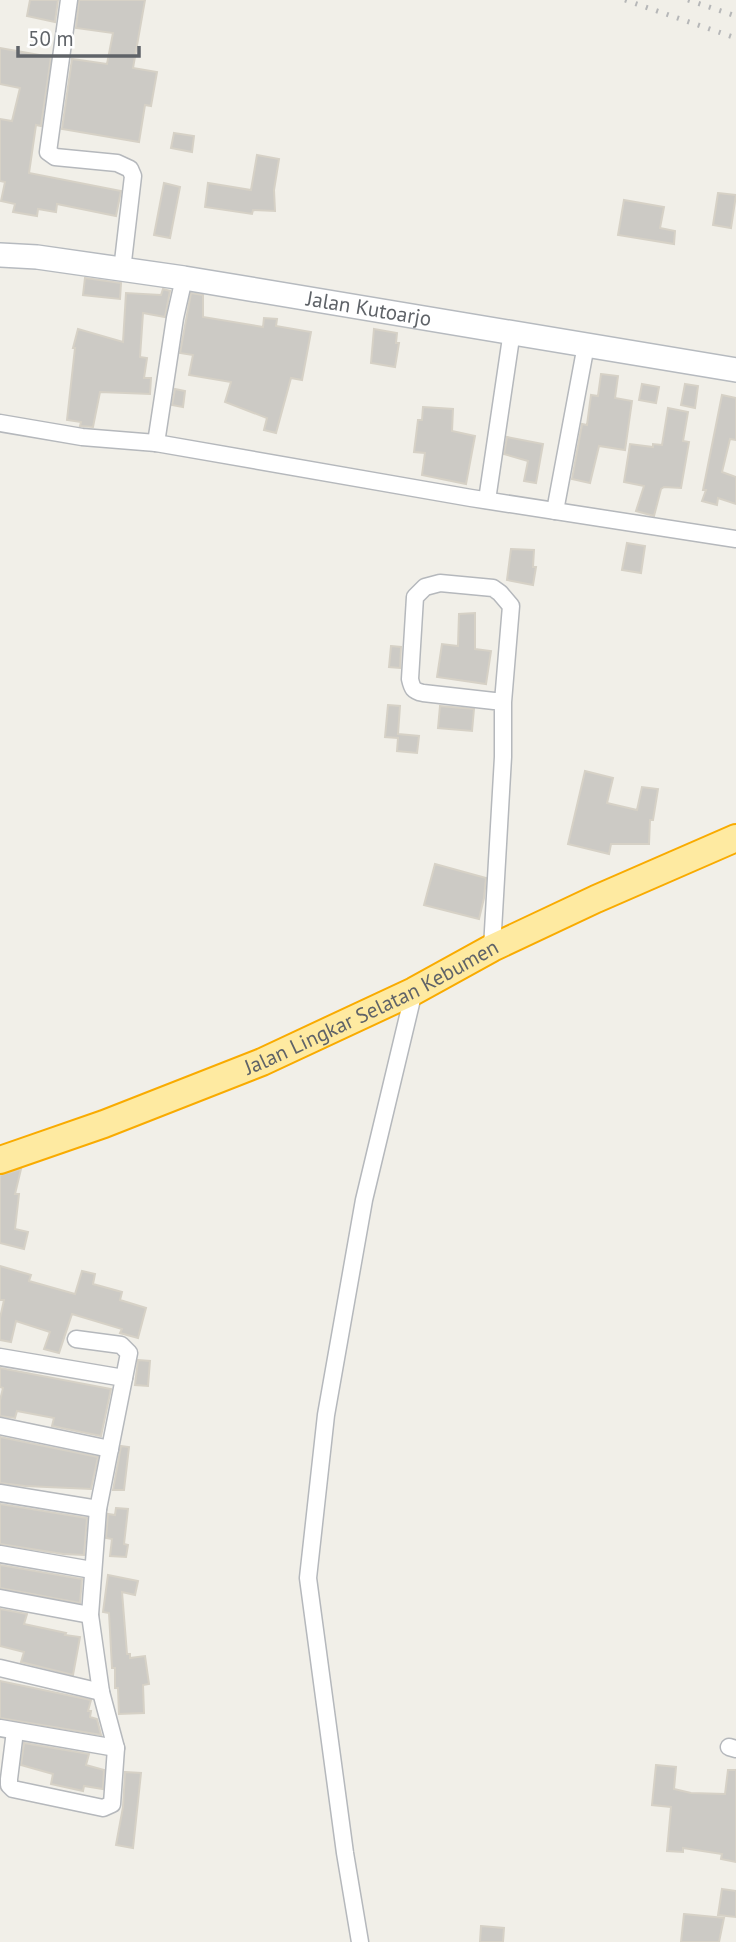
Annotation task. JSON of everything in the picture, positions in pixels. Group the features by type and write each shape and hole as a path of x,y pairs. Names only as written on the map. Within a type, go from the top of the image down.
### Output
{"highway":[{"name":"Jalan Lingkar Selatan Kebumen","path":"0,1160 104,1124 262,1062 414,991 492,948 736,838"}],"main road":[{"name":"Jalan Kutoarjo","path":"0,255 37,257 184,278 736,370"}],"street":[{"path":"69,0 48,152 55,157 117,163 130,169 133,176 122,270"},
{"path":"156,443 175,318 184,278"},
{"path":"487,500 512,331"},
{"path":"555,511 586,345"},
{"path":"0,423 82,437 156,443 487,500 736,539"},
{"path":"492,948 503,757 503,702 511,606 493,588 440,583 425,587 415,597 410,679 412,687 423,693 503,702"},
{"path":"360,1942 345,1853 308,1578 326,1415 361,1213 414,991"},
{"path":"76,1339 121,1345 128,1349 129,1353 98,1509 90,1615 101,1692 116,1748 111,1804 103,1808 13,1789 9,1785 8,1729 116,1748"},
{"path":"0,1357 124,1378"},
{"path":"0,1426 110,1449"},
{"path":"0,1493 98,1509"},
{"path":"0,1554 92,1570"},
{"path":"0,1598 90,1615"},
{"path":"0,1668 101,1692"}],"building":[{"path":"30,0 58,0 55,22 27,16"},
{"path":"79,0 145,0 133,68 157,72 151,106 145,105 139,142 62,129 72,59 107,64 113,33 76,28"},
{"path":"0,48 51,57 41,126 36,125 29,173 121,191 116,216 57,204 56,212 38,209 37,216 13,212 15,204 1,201 5,182 0,181 0,119 12,121 20,88 0,84"},
{"path":"174,133 194,136 192,152 171,148"},
{"path":"257,155 279,159 274,190 275,211 253,210 252,214 205,207 208,183 251,190"},
{"path":"164,183 180,187 170,238 154,235"},
{"path":"718,193 736,195 731,228 713,225"},
{"path":"624,200 664,207 660,228 675,231 674,244 618,235"},
{"path":"85,278 121,283 120,299 83,295"},
{"path":"163,289 170,291 165,317 143,313 140,357 147,358 144,378 151,378 150,394 100,392 93,427 80,426 81,422 67,420 73,348 78,329 123,342 126,293 161,295"},
{"path":"191,293 203,295 203,317 263,327 264,318 277,319 276,326 311,332 302,380 291,378 276,433 264,430 267,418 225,402 231,382 189,375 193,355 180,353"},
{"path":"374,329 397,333 396,343 399,343 395,367 371,363"},
{"path":"601,374 618,376 615,398 632,401 625,450 599,446 590,483 572,479 582,424 587,425 591,395 598,396"},
{"path":"642,384 659,387 656,403 639,400"},
{"path":"685,384 698,386 695,408 681,405"},
{"path":"175,389 185,391 183,407 172,405"},
{"path":"722,395 736,398 736,440 730,439 722,472 736,477 736,504 718,498 717,505 702,501"},
{"path":"423,407 453,409 452,431 475,436 466,484 422,475 425,453 414,452 418,420 422,420"},
{"path":"668,408 688,412 683,441 689,442 681,488 661,489 654,516 636,511 644,486 624,482 630,444 653,447 653,444 662,445"},
{"path":"507,437 543,444 536,483 524,481 528,461 504,454"},
{"path":"627,543 645,546 641,573 622,570"},
{"path":"511,549 534,550 533,567 536,567 533,585 507,580"},
{"path":"475,613 475,649 491,651 486,684 437,677 442,644 458,646 459,614"},
{"path":"391,646 401,647 400,668 389,667"},
{"path":"388,705 400,706 398,734 419,736 417,753 397,751 398,738 385,737"},
{"path":"440,706 474,709 472,731 438,728"},
{"path":"585,771 613,778 607,803 637,810 642,787 658,789 653,820 650,820 649,844 611,844 609,854 568,844"},
{"path":"435,864 486,878 479,919 424,905"},
{"path":"21,1169 15,1194 19,1194 15,1229 28,1232 24,1249 0,1243 0,1175"},
{"path":"0,1266 31,1275 29,1281 75,1294 82,1271 95,1274 93,1284 122,1292 120,1300 146,1308 138,1338 120,1333 122,1329 72,1314 59,1353 44,1349 50,1332 16,1321 11,1342 0,1340 0,1318 4,1300 0,1300"},
{"path":"138,1360 150,1361 148,1386 135,1385"},
{"path":"0,1368 111,1389 101,1436 52,1426 54,1418 17,1411 15,1418 0,1416 3,1388 0,1387"},
{"path":"0,1437 98,1457 91,1489 0,1483"},
{"path":"121,1446 129,1447 124,1490 113,1490"},
{"path":"0,1504 87,1518 84,1555 0,1544"},
{"path":"116,1508 128,1509 124,1544 128,1545 126,1557 110,1556 112,1539 106,1538 108,1514 115,1515"},
{"path":"0,1565 82,1579 80,1603 0,1588"},
{"path":"108,1575 138,1581 135,1595 122,1592 127,1654 130,1654 130,1658 145,1656 149,1684 143,1685 144,1713 119,1714 115,1668 112,1668 109,1613 103,1612"},
{"path":"0,1609 27,1614 24,1624 80,1637 73,1675 21,1662 24,1652 0,1646"},
{"path":"0,1681 91,1700 88,1711 91,1711 90,1717 97,1719 101,1735 0,1718"},
{"path":"24,1743 89,1754 86,1765 104,1770 103,1789 84,1786 83,1791 51,1784 53,1774 21,1765"},
{"path":"656,1765 676,1767 674,1789 691,1793 725,1794 728,1770 736,1770 736,1862 721,1859 722,1854 683,1848 683,1852 667,1851 671,1807 652,1805"},
{"path":"125,1772 141,1773 133,1848 116,1845 123,1807"},
{"path":"722,1889 736,1891 736,1917 718,1915"},
{"path":"684,1914 724,1918 719,1942 681,1942"},
{"path":"481,1926 504,1928 503,1942 480,1942"}],"railway":[{"path":"625,0 736,38"},
{"path":"688,0 736,16"}]}
